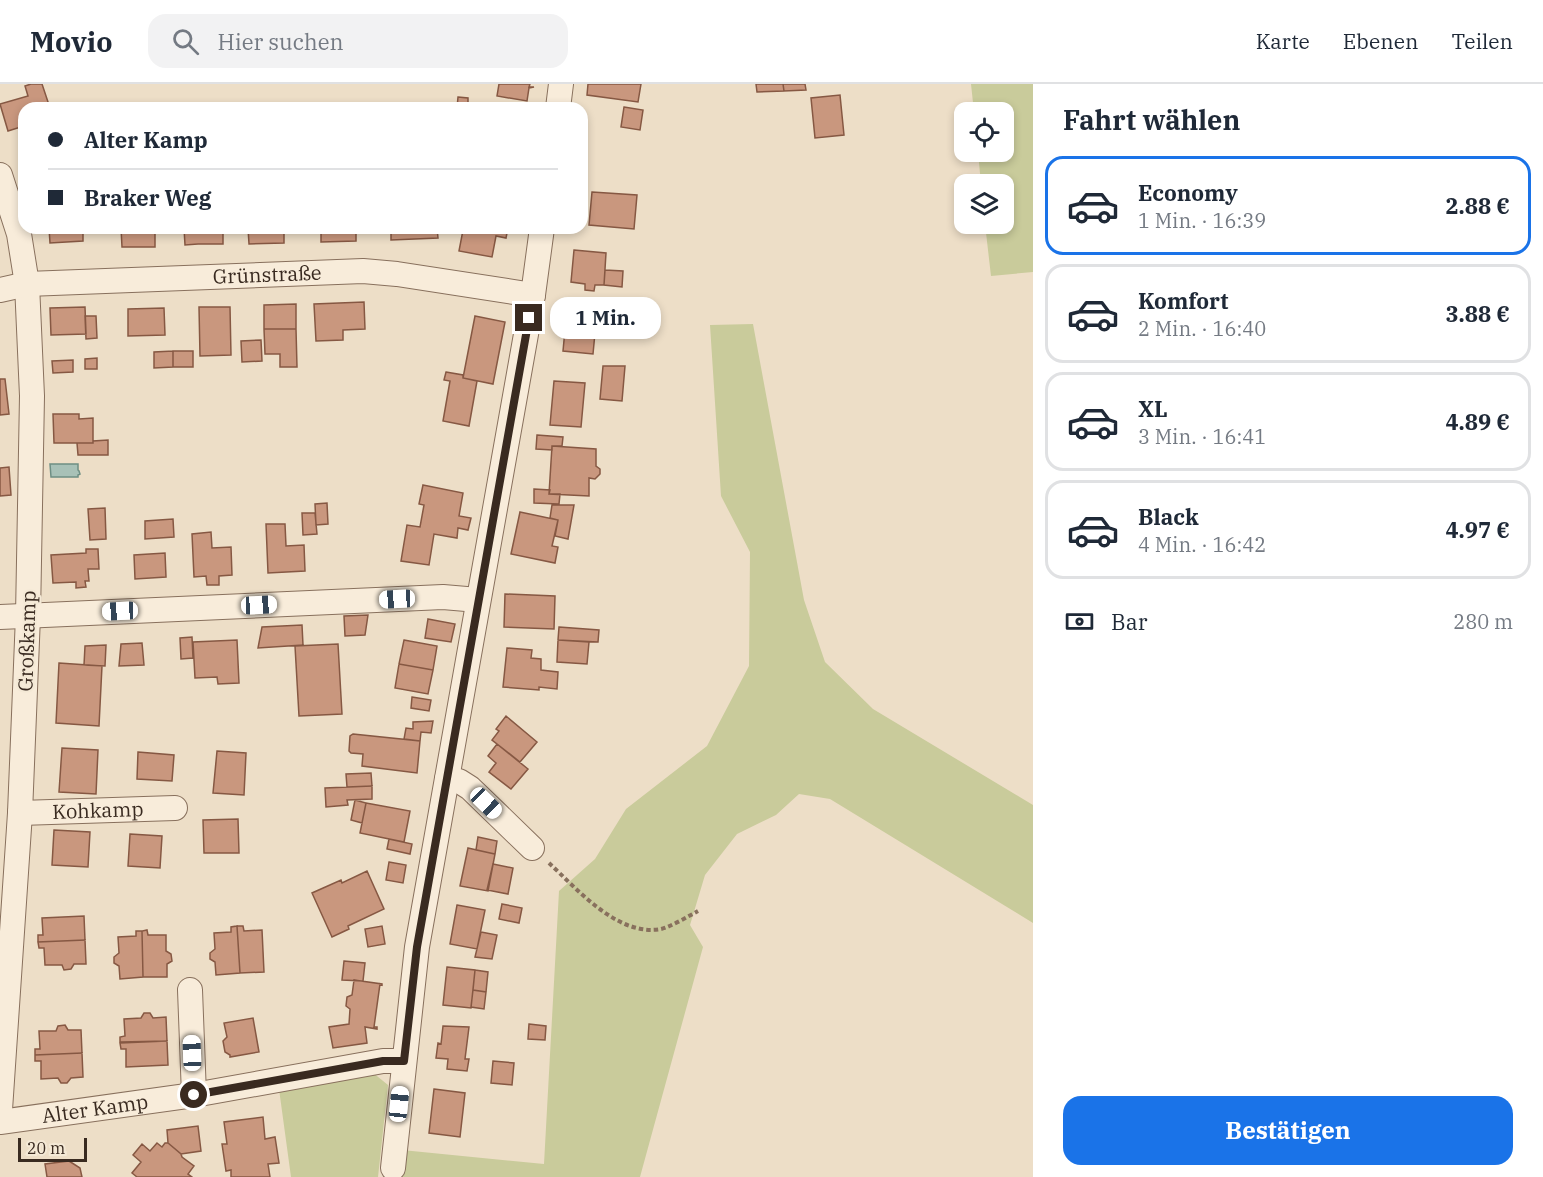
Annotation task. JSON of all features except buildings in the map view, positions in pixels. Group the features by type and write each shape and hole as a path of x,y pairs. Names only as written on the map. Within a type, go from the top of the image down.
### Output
{"street":[{"path":"559,102 561,84"},
{"name":"Großkamp","path":"0,175 18,231"},
{"name":"Großkamp","path":"0,1110 20,813 28,616 32,396 27,284 19,234"},
{"path":"393,1168 417,947 533,295 541,234"},
{"name":"Grünstraße","path":"0,290 27,284 363,272 397,274 533,295"},
{"path":"0,617 443,597 478,600"},
{"path":"447,779 459,781 471,788 531,848"},
{"name":"Kohkamp","path":"20,813 175,808"},
{"path":"190,990 194,1095"},
{"name":"Alter Kamp","path":"0,1122 194,1095 383,1061 404,1061"}],"path":[{"path":"531,848 612,917 637,928 661,929 698,911"}],"green space":[{"path":"971,84 1033,84 1033,272 991,276 986,234 1014,234 1014,174 980,174 979,162 1014,162 1014,102 973,102"},
{"path":"753,324 804,600 825,662 873,709 1033,805 1033,923 830,799 799,794 776,815 737,834 705,875 690,925 703,947 640,1177 399,1177 402,1150 544,1164 559,891 595,859 626,809 707,746 749,666 750,552 721,496 710,325"},
{"path":"372,1072 388,1085 378,1177 291,1177 279,1089"}],"shaded area":[{"path":"50,464 78,464 80,474 78,477 51,477"}],"route":[{"path":"194,1095 383,1061 404,1061 417,947 529,318"}]}
